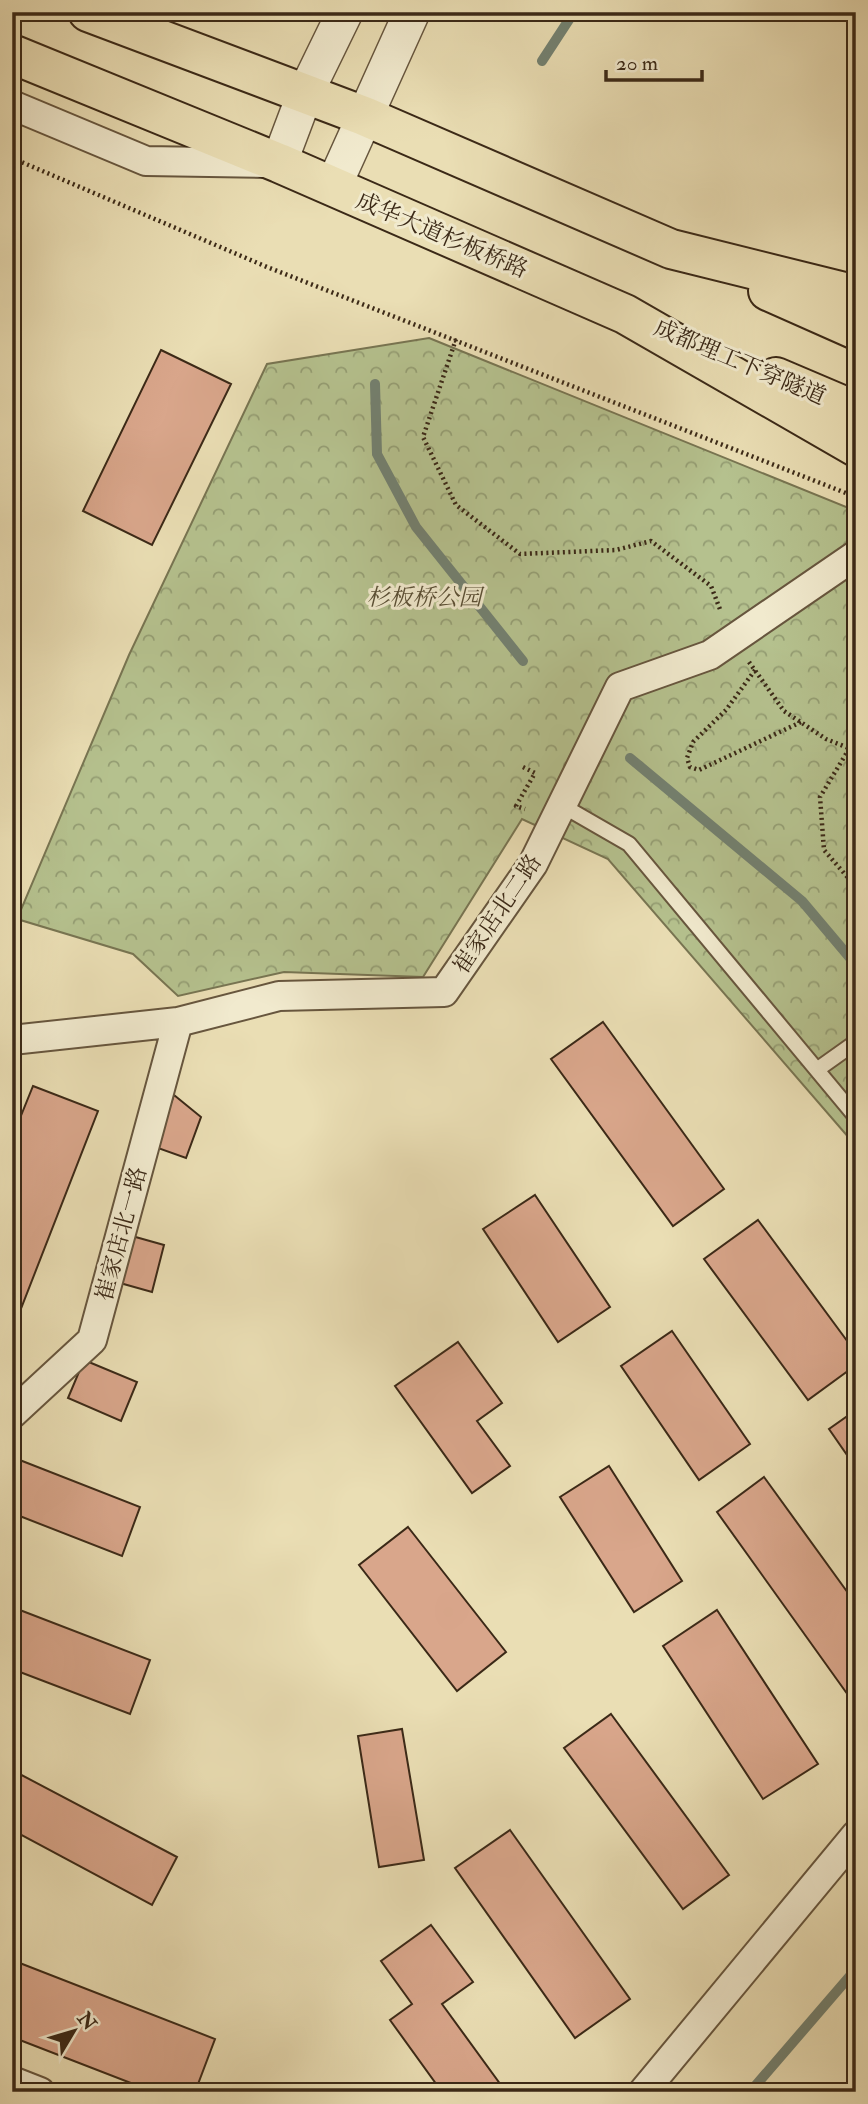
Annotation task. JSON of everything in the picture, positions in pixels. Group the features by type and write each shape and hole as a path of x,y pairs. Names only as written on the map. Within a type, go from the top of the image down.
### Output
{"main road":[{"path":"88,12 364,116 856,330"},
{"name":"成华大道杉板桥路","path":"12,54 279,163 625,314 856,447"},
{"path":"671,249 856,295"},
{"name":"成都理工下穿隧道","path":"625,314 856,411"}],"street":[{"path":"113,12 156,38"},
{"path":"12,105 146,162 279,163 305,94 345,12"},
{"path":"333,187 412,12"},
{"name":"崔家店北二路","path":"12,1040 177,1022 279,996 444,992 534,863 620,687 710,655 856,555"},
{"name":"崔家店北一路","path":"12,1414 92,1340 177,1022"},
{"path":"643,2092 856,1835"},
{"path":"12,2081 40,2092"}],"lane":[{"path":"563,806 629,844 856,1117"},
{"path":"818,1069 851,1045"}],"path":[{"path":"12,158 267,267 856,497"},
{"path":"456,339 424,437 456,505 520,554 616,550 651,541 711,586 732,640 784,711 856,751"},
{"path":"754,670 726,710 693,742 687,758 690,767 699,770 801,722"},
{"path":"849,749 820,797 824,850 856,887"}],"green space":[{"name":"杉板桥公园","path":"429,338 856,511 856,1146 608,859 522,819 423,977 284,972 178,996 133,954 17,919 129,655 267,364"}],"building":[{"path":"161,350 231,384 152,545 83,511"},
{"path":"603,1022 724,1189 673,1226 551,1059"},
{"path":"33,1086 98,1111 15,1324 12,1323 12,1138"},
{"path":"174,1095 201,1117 186,1158 155,1147"},
{"path":"535,1195 610,1307 558,1342 483,1229"},
{"path":"758,1220 856,1353 856,1365 808,1400 704,1259"},
{"path":"132,1236 164,1245 152,1292 120,1283"},
{"path":"672,1331 750,1444 699,1480 621,1366"},
{"path":"458,1342 502,1403 477,1421 510,1466 472,1493 395,1386"},
{"path":"84,1360 137,1382 121,1421 68,1398"},
{"path":"856,1410 856,1468 829,1429"},
{"path":"12,1457 140,1507 122,1556 12,1513"},
{"path":"609,1466 682,1581 634,1612 560,1497"},
{"path":"764,1477 856,1604 856,1690 848,1695 717,1512"},
{"path":"408,1527 506,1652 457,1691 359,1565"},
{"path":"12,1607 150,1660 130,1714 12,1669"},
{"path":"717,1610 818,1764 763,1799 663,1646"},
{"path":"611,1714 729,1875 683,1909 564,1748"},
{"path":"402,1729 424,1860 379,1867 358,1736"},
{"path":"12,1770 177,1857 152,1905 12,1830"},
{"path":"510,1830 630,1999 575,2038 455,1868"},
{"path":"431,1925 473,1982 442,2004 506,2092 442,2092 390,2020 412,2004 381,1961"},
{"path":"12,1960 215,2039 195,2092 154,2092 12,2037"}],"waterway":[{"path":"542,61 574,12"},
{"path":"375,384 377,454 416,527 523,661"},
{"path":"630,758 802,901 856,965"},
{"path":"750,2092 856,1969"}]}
